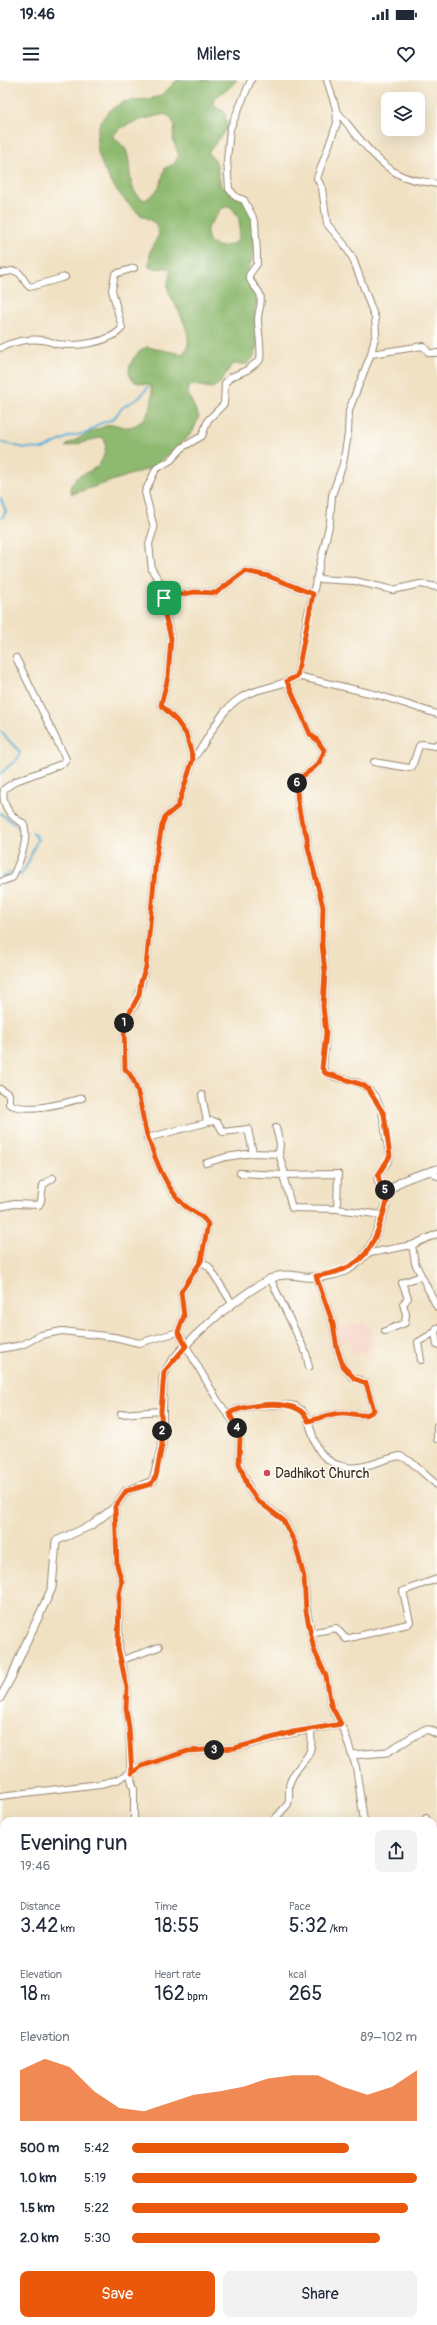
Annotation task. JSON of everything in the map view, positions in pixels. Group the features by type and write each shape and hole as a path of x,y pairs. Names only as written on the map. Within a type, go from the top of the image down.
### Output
{"street":[{"path":"193,759 186,734 176,720 161,705 168,677 171,638 165,615 164,588 152,570 150,544 154,528 145,492 146,487 156,469 171,460 183,447 202,436 208,420 224,404 225,383 231,377 247,370 260,360 262,349 257,317 260,294 249,280 249,275 257,264 255,221 244,200 236,197 230,189 227,168 230,129 251,80"},
{"path":"297,676 313,594 330,522 332,495 343,464 348,434 349,410 371,354 376,333 375,318 353,259 344,244 327,224 322,188 317,178 337,123 336,109 327,80"},
{"path":"336,109 387,167 399,175 437,184"},
{"path":"0,348 14,342 42,339 58,344 76,345 116,334 122,328 112,290 115,274 134,268"},
{"path":"0,273 14,271 21,274 26,285 30,286 65,277"},
{"path":"371,354 423,346 429,353 437,353"},
{"path":"164,598 194,592 216,593 245,571 268,576 313,594"},
{"path":"317,579 355,581 394,590 420,584 437,587"},
{"path":"0,882 12,878 24,846 25,834 23,823 10,814 4,804 2,796 4,789 16,781 64,763 66,759 16,658"},
{"path":"178,1332 184,1316 181,1292 201,1261 208,1224 202,1216 184,1205 168,1184 147,1138 134,1078 125,1069 123,1034 124,1023 139,995 141,981 146,967 153,909 156,859 162,825 165,817 178,806 193,759 218,720 233,703 241,697 297,676 378,695 437,714"},
{"path":"287,681 297,701 301,719 324,750 322,758 313,770 297,781 296,795 301,820 308,838 307,843 323,907 322,944 325,972 323,1006 326,1033 322,1068 325,1073 363,1085 372,1094 384,1114 390,1156 381,1169 379,1182 381,1187 390,1193"},
{"path":"374,762 410,768 412,767 419,746 422,744 435,746 437,744"},
{"path":"0,1089 9,1094 9,1104 20,1107 50,1105 82,1098"},
{"path":"202,1095 207,1122"},
{"path":"147,1138 207,1122 216,1122 223,1132 249,1129 254,1153"},
{"path":"276,1128 280,1144 279,1154 282,1157 291,1208 337,1209 383,1215"},
{"path":"206,1163 226,1156 254,1153 279,1154"},
{"path":"0,1698 12,1676 20,1654 52,1588 56,1541 88,1528 115,1507 126,1491 151,1484 156,1476 162,1445 161,1411 164,1372 205,1326 232,1303 270,1278 293,1274 305,1277 316,1276 348,1270 365,1254 374,1242 390,1193 398,1184 435,1172"},
{"path":"240,1173 338,1174 337,1209"},
{"path":"0,1207 14,1204 39,1205 42,1201 43,1185 53,1178"},
{"path":"365,1254 412,1245 437,1234"},
{"path":"412,1245 422,1276 437,1307"},
{"path":"201,1261 209,1266 232,1303"},
{"path":"308,1421 341,1413 354,1416 362,1415 374,1410 366,1383 355,1379 343,1366 337,1348 333,1324 316,1276"},
{"path":"385,1331 405,1323 406,1314 403,1304 408,1298 402,1283 422,1276"},
{"path":"270,1278 306,1352 309,1367"},
{"path":"422,1360 418,1342 436,1330 437,1345"},
{"path":"0,1349 22,1345 41,1334 62,1331 114,1337 139,1343 178,1332"},
{"path":"178,1332 202,1370 218,1401 229,1413 237,1427 240,1438 239,1463 248,1487 257,1500 283,1520 295,1543 304,1577 310,1633 316,1654 326,1676 331,1705 341,1724 356,1767 363,1817"},
{"path":"229,1413 239,1408 250,1406 289,1405 302,1411 308,1421 314,1444 331,1462 345,1467 363,1466 400,1456 410,1461 437,1485"},
{"path":"122,1414 161,1411"},
{"path":"437,1426 437,1439"},
{"path":"115,1507 117,1565 122,1582 119,1594 118,1648 122,1660 127,1688 126,1708 134,1789 134,1817"},
{"path":"310,1633 336,1628 346,1639 408,1624 410,1622 403,1591 437,1579"},
{"path":"122,1660 159,1647"},
{"path":"0,1796 100,1784 117,1780 132,1773 142,1766 188,1751 235,1748 310,1729 341,1724"},
{"path":"276,1817 288,1804 288,1786 290,1780 306,1761 312,1748 310,1729"},
{"path":"352,1756 387,1752 424,1730 430,1730 437,1734"}],"shaded area":[{"path":"365,1323 365,1327 371,1327 371,1342 367,1354 350,1353 350,1342 337,1343 335,1327"}],"green space":[{"path":"177,80 237,80 229,88 213,99 215,107 224,111 228,127 208,153 216,162 221,187 242,196 249,203 253,211 256,231 251,262 248,270 254,281 258,294 254,311 258,324 257,347 252,359 247,364 232,364 220,383 212,388 193,385 188,386 187,392 199,417 193,431 186,439 154,467 72,494 70,489 74,481 98,466 103,458 105,441 103,437 65,447 83,436 108,425 129,427 135,425 141,422 149,410 152,397 150,385 135,382 129,373 129,368 134,358 138,353 147,347 182,354 187,348 187,332 180,313 168,290 170,269 155,269 149,267 150,252 159,234 155,223 137,212 126,202 116,189 100,159 97,144 98,129 105,116 118,105 128,101 149,99 159,96","holes":["165,114 170,117 175,125 173,141 179,155 174,164 165,168 161,183 157,190 145,200 139,196 132,185 126,150 113,136 117,131 129,124","231,207 237,215 240,226 238,240 228,246 217,246 209,240 207,229 221,209"]}],"waterway":[{"path":"0,442 25,448 43,449 70,436 87,433 99,424 113,419 123,407 139,398 148,387"},
{"path":"0,498 6,511 3,517 0,518"},
{"path":"0,731 20,752 18,758 0,774"},
{"path":"0,813 20,828"},
{"path":"16,873 21,875 24,871 38,839 32,832"},
{"path":"0,877 8,875 10,872"}],"place":[{"name":"Dadhikot Church","path":"267,1473"}],"route":[{"path":"245,571 268,576 313,594 308,614 301,662 297,676 294,679 287,681 291,692 297,701 301,719 310,734 317,740 324,750 322,758 313,770 297,781 296,795 301,820 308,838 307,843 312,858 323,907 322,944 325,972 323,1006 326,1033 322,1068 325,1073 355,1081 363,1085 376,1100 384,1114 390,1159 378,1175 381,1187 390,1193 374,1242 370,1249 348,1270 316,1276 333,1324 337,1348 343,1366 352,1377 366,1383 368,1395 371,1399 374,1411 354,1416 341,1413 308,1421 305,1414 299,1408 289,1405 250,1406 239,1408 229,1413 234,1420 240,1438 239,1463 248,1487 257,1500 275,1512 283,1520 295,1543 306,1588 306,1611 314,1650 319,1664 329,1683 331,1705 341,1724 293,1732 235,1748 188,1751 142,1766 132,1773 126,1708 127,1688 122,1660 118,1648 119,1594 122,1582 121,1574 117,1565 115,1507 126,1491 151,1484 156,1476 162,1445 161,1411 164,1372 186,1346 178,1332 180,1323 184,1316 180,1296 183,1288 196,1271 201,1261 208,1230 206,1219 184,1205 163,1176 147,1138 142,1121 134,1078 125,1069 124,1055 124,1023 136,1003 146,967 153,909 156,859 161,840 162,825 165,817 176,809 181,801 193,759 192,750 186,734 176,720 165,712 160,702 167,686 171,638 165,615 164,598 194,592 207,594 216,593 227,586 241,572 245,571"}]}
